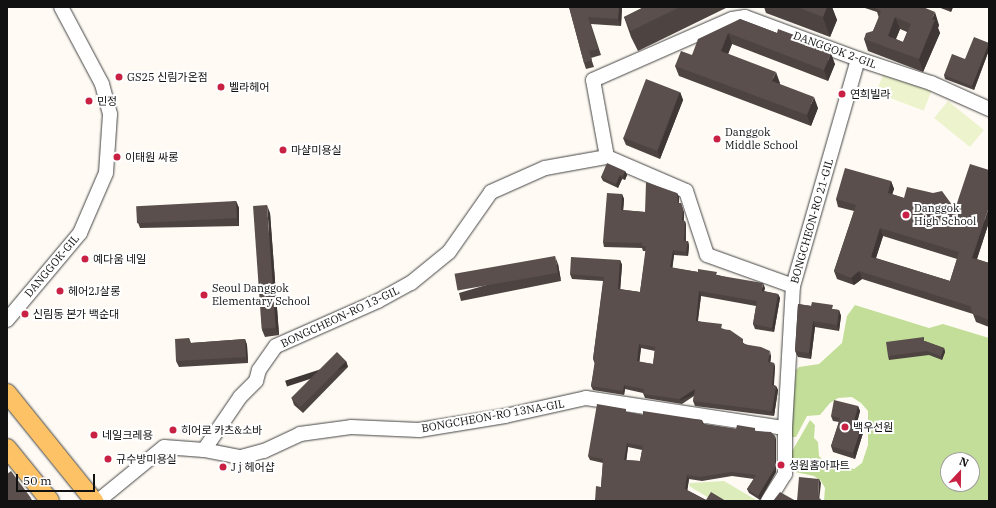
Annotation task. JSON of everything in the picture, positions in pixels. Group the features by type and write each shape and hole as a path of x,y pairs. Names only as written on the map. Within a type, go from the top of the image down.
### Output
{"main road":[{"path":"7,393 84,494 94,501"},
{"path":"7,448 50,501"}],"street":[{"name":"DANGGOK-GIL","path":"7,320 80,232 106,173 110,114 102,84 61,7"},
{"name":"DANGGOK 2-GIL","path":"607,157 593,80 732,19 745,17 858,59 932,83 989,109"},
{"name":"BONGCHEON-RO 21-GIL","path":"768,501 785,474 785,428 793,286 858,59"},
{"path":"607,157 686,191 707,255 793,286"},
{"name":"BONGCHEON-RO 13-GIL","path":"204,450 240,397 256,381 259,370 276,346 378,301 411,283 449,252 491,192 546,168 607,157"},
{"name":"BONGCHEON-RO 13NA-GIL","path":"204,450 241,457 264,451 300,434 351,427 420,430 505,416 586,398 785,428"},
{"path":"98,501 164,447 204,450"}],"green space":[{"path":"884,72 932,90 924,111 876,93"},
{"path":"948,101 984,130 970,147 934,118"},
{"path":"855,305 929,328 943,324 989,338 989,501 824,501 825,488 821,481 814,476 795,472 791,468 791,453 810,420 815,425 814,438 818,442 819,456 825,462 854,469 862,463 868,445 868,411 861,403 852,397 838,398 830,403 820,415 807,416 796,437 791,437 796,370 799,367 819,364 842,343 847,316"},
{"path":"724,481 758,501 724,501 709,498 689,486 690,483"}],"building":[{"path":"569,7 619,7 618,19 588,17 598,49 589,51 592,60 584,63"},
{"path":"644,7 680,7 631,31 624,17"},
{"path":"797,7 827,7 823,17"},
{"path":"877,7 923,7 935,12 932,19 935,20 919,59 864,39 866,33 873,31 881,11 876,9","holes":["895,17 911,24 903,42 888,36"]},
{"path":"740,19 777,33 778,29 797,36 796,40 831,53 824,70 728,33 721,51 776,72 772,81 814,97 807,115 675,66 681,51 692,55 698,39"},
{"path":"974,37 989,43 972,86 944,75 952,54 965,59"},
{"path":"646,79 680,92 657,151 623,138"},
{"path":"607,163 625,171 623,176 620,175 616,184 601,177"},
{"path":"970,164 989,170 989,207 972,258 989,263 989,320 973,314 970,306 859,271 851,278 834,271 856,205 836,199 845,168 891,181 888,193 904,198 907,187 933,193 942,191 955,209","holes":["880,228 959,252 950,281 871,257"]},
{"path":"646,182 677,193 678,203 681,203 683,209 682,220 685,221 684,241 688,241 686,252 673,250 670,267 698,272 698,269 717,272 716,275 763,283 762,291 778,294 772,328 753,324 757,301 699,291 696,321 722,324 721,329 730,330 743,339 743,344 761,347 770,351 768,362 774,363 772,385 776,386 772,411 693,401 695,389 680,399 643,394 644,389 624,385 623,391 591,386 595,360 593,359 604,277 570,274 571,257 620,260 618,289 640,292 646,246 642,246 642,243 603,242 607,193 622,194 621,210 645,212","holes":["639,344 655,347 653,364 637,361"]},
{"path":"236,201 237,218 137,223 136,206"},
{"path":"267,205 276,328 262,329 253,206"},
{"path":"555,256 558,273 458,290 455,274"},
{"path":"812,302 833,305 832,309 839,310 837,325 813,321 809,353 795,351 798,304 811,306"},
{"path":"924,337 924,341 944,348 941,356 927,351 888,356 886,342"},
{"path":"189,338 190,343 245,339 246,357 176,361 175,339"},
{"path":"337,352 346,361 300,407 291,398"},
{"path":"834,400 858,406 853,425 861,428 853,453 831,446 840,418 831,416"},
{"path":"597,404 626,409 626,412 643,415 643,411 702,420 702,424 736,429 737,425 755,428 755,431 771,432 775,436 775,468 758,496 747,489 756,475 731,472 700,477 687,475 685,489 706,500 711,492 726,501 595,501 596,486 601,487 603,459 588,456","holes":["627,443 643,446 640,461 624,460"]},
{"path":"11,471 31,498 27,501 7,501 7,474"},
{"path":"799,477 819,479 818,498 821,499 820,501 797,501"},
{"path":"780,492 796,501 773,501"}],"place":[{"name":"GS25 신림가온점","path":"119,77"},
{"name":"벨라헤어","path":"221,87"},
{"name":"연희빌라","path":"842,94"},
{"name":"민정","path":"89,101"},
{"name":"Danggok Middle School","path":"717,139"},
{"name":"마샬미용실","path":"283,150"},
{"name":"이태원 싸롱","path":"117,157"},
{"name":"Danggok High School","path":"906,215"},
{"name":"예다움 네일","path":"85,259"},
{"name":"헤어2J살롱","path":"60,291"},
{"name":"Seoul Danggok Elementary School","path":"204,295"},
{"name":"신림동 본가 백순대","path":"25,314"},
{"name":"백우선원","path":"845,427"},
{"name":"히어로 카츠&소바","path":"173,430"},
{"name":"네일크레용","path":"94,435"},
{"name":"규수방미용실","path":"108,459"},
{"name":"성원홈아파트","path":"781,465"},
{"name":"J j 헤어샵","path":"223,467"}]}
